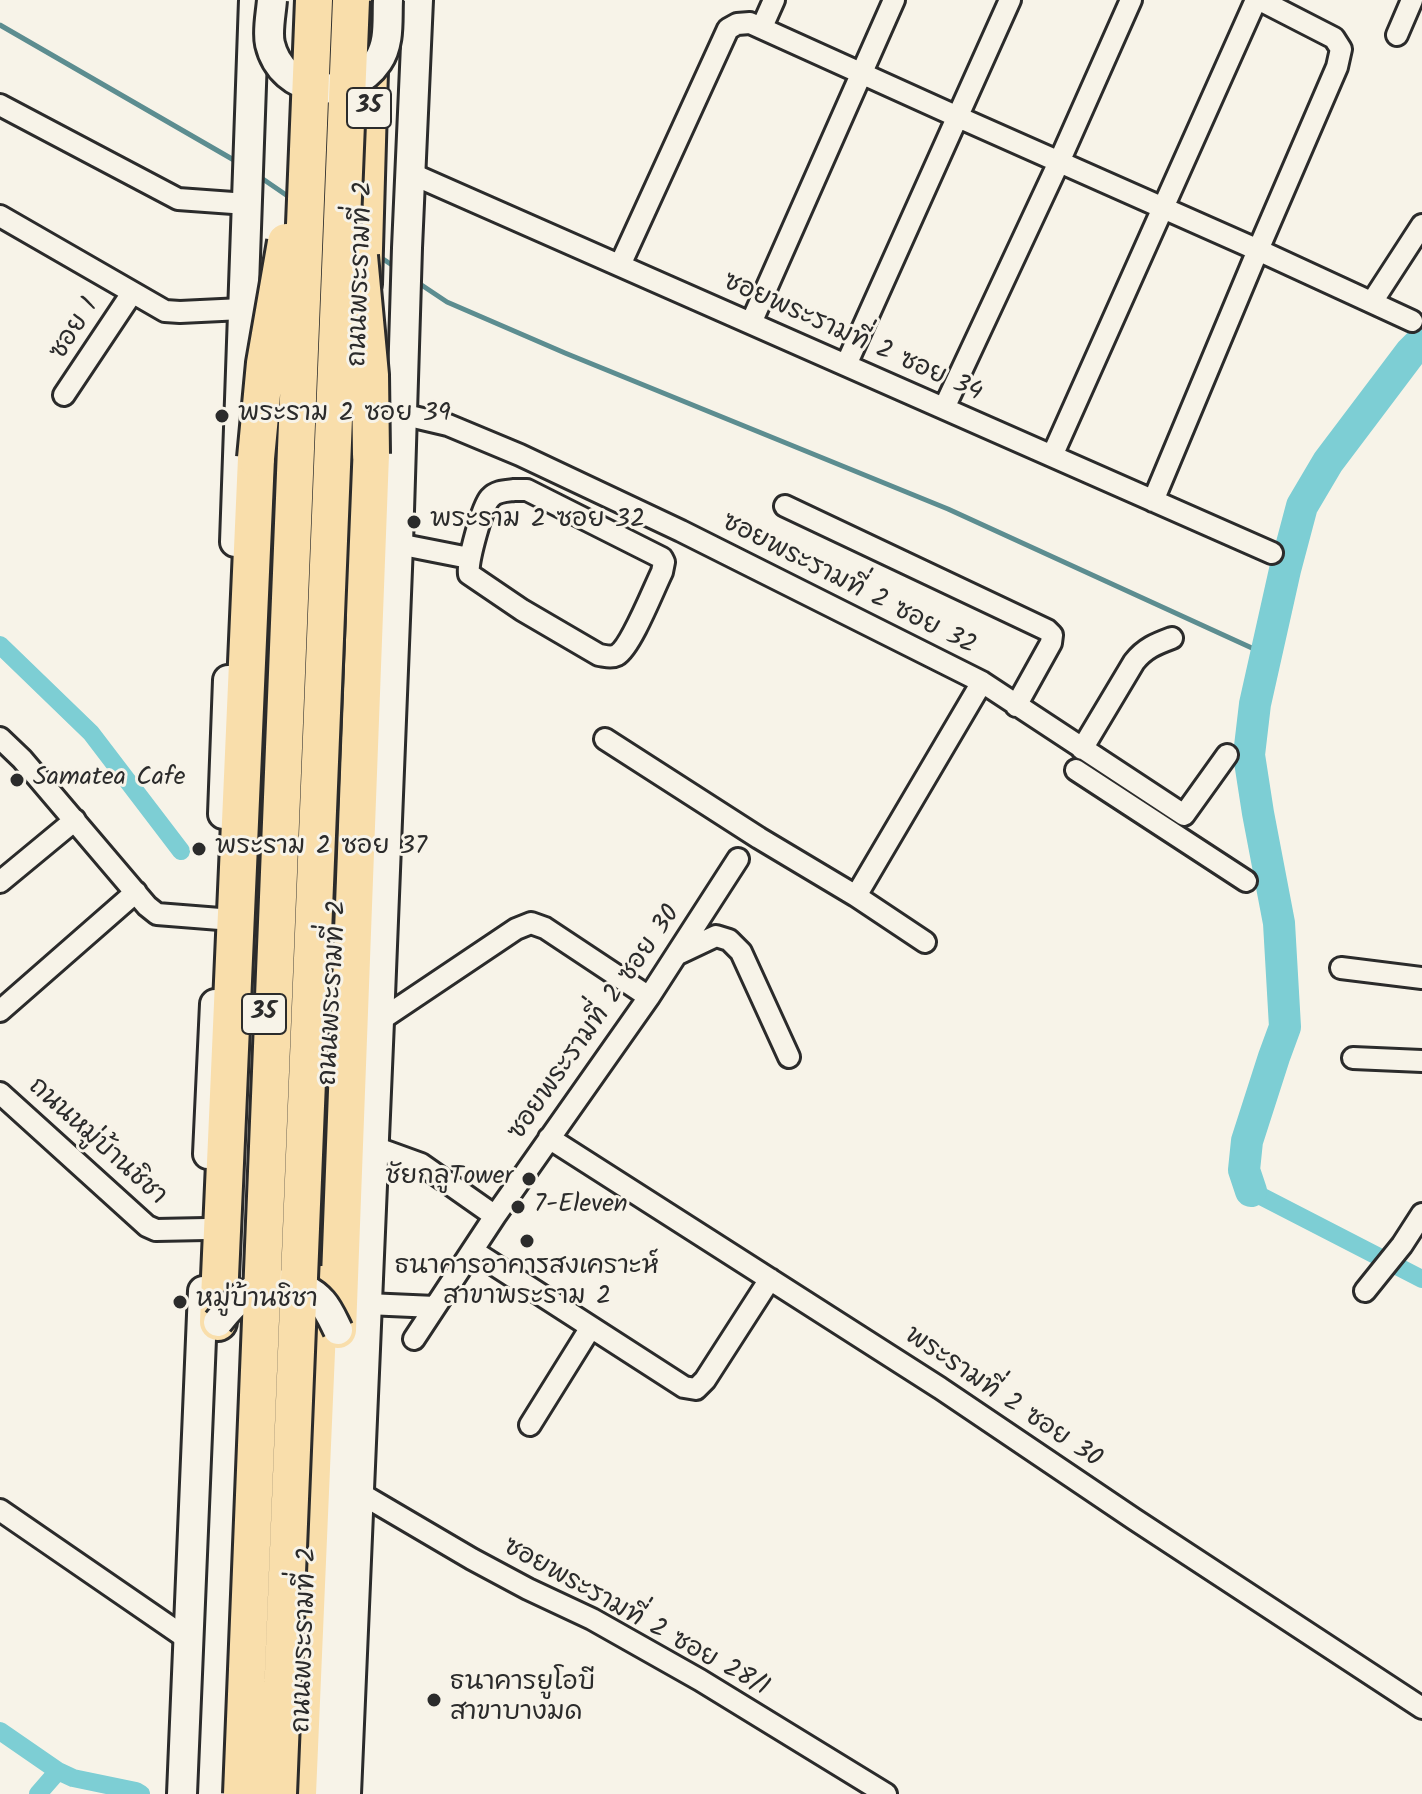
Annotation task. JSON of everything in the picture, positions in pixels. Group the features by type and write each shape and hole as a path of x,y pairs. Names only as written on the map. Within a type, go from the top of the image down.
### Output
{"highway":[{"name":"35","path":"233,1794 306,0"},
{"path":"242,1794 314,0"},
{"path":"278,1794 351,0"},
{"name":"ถนนพระรามที่ 2","path":"300,1794 339,904 350,515 365,283 373,0"},
{"path":"218,1322 258,424 267,348 310,110"},
{"path":"338,1330 371,441 370,375 346,111"}],"main road":[{"name":"35","path":"188,1790 189,1640 210,1073 220,919 254,0"},
{"path":"272,0 269,41 282,67 302,83 328,89 355,83 377,62 387,38 388,0"},
{"name":"ถนนพระรามที่ 2","path":"346,1794 418,0"},
{"path":"188,1790 218,1322 247,1293 265,1286 284,1284 303,1288 318,1298 338,1330 320,1794"}],"street":[{"path":"762,27 774,0"},
{"path":"751,323 894,0"},
{"path":"846,365 1010,0"},
{"path":"944,408 1131,0"},
{"path":"1052,456 1258,0 1334,38 1341,49 1337,67 1153,501"},
{"path":"1397,35 1412,0"},
{"path":"620,265 728,29 737,24 750,23 1412,321"},
{"path":"0,105 178,199 247,198"},
{"name":"ซอยพระรามที่ 2 ซอย 34","path":"412,174 1272,553"},
{"path":"0,216 165,311 242,309"},
{"path":"1372,302 1422,225"},
{"name":"ซอย 1","path":"64,395 132,293"},
{"name":"ซอยพระรามที่ 2 ซอย 32","path":"401,414 448,425 520,455 681,531 982,682 1184,815 1227,755"},
{"path":"527,490 662,558 664,562 629,642 624,650 611,657 599,655 522,610 472,576 468,571 469,558 487,502 498,492 527,490"},
{"path":"785,506 1047,630 1052,635 1051,643 1016,706"},
{"path":"398,544 469,558"},
{"path":"1082,749 1143,650 1172,638"},
{"path":"856,896 982,682"},
{"path":"605,739 925,942"},
{"path":"4,748 75,820 157,914 220,919"},
{"path":"1076,770 1246,881"},
{"path":"1150,818 1163,800"},
{"path":"0,882 75,820"},
{"name":"ซอยพระรามที่ 2 ซอย 30","path":"414,1339 495,1216 649,997 738,859"},
{"path":"0,1011 136,892"},
{"path":"379,1021 516,929 531,923 545,928 649,997"},
{"path":"677,955 716,936 729,940 741,952 789,1057"},
{"path":"1341,968 1422,978"},
{"path":"1353,1058 1422,1061"},
{"name":"ถนนหมู่บ้านชิชา","path":"0,1093 147,1226 156,1230 206,1229"},
{"name":"พระรามที่ 2 ซอย 30","path":"549,1138 940,1388 1422,1708"},
{"path":"374,1147 421,1164 495,1216"},
{"path":"1365,1291 1422,1214"},
{"path":"473,1251 684,1387 696,1389 705,1380 770,1279"},
{"path":"367,1304 435,1307"},
{"path":"530,1425 591,1327"},
{"name":"ซอยพระรามที่ 2 ซอย 28/1","path":"358,1492 472,1559 592,1619 673,1665 886,1794"},
{"path":"0,1510 189,1640"}],"waterway":[{"path":"0,25 239,163"},
{"path":"257,175 292,199"},
{"path":"377,255 395,267"},
{"path":"417,282 447,302 948,509 1265,654"},
{"path":"1251,1191 1244,1170 1247,1141 1285,1027 1279,923 1249,755 1255,704 1302,506 1328,462 1422,341"},
{"path":"0,645 91,733 181,851"},
{"path":"1251,1191 1422,1279"},
{"path":"0,1731 73,1778 141,1794"},
{"path":"38,1794 58,1771"}],"place":[{"name":"พระราม 2 ซอย 39","path":"222,416"},
{"name":"พระราม 2 ซอย 32","path":"414,522"},
{"name":"Samatea Cafe","path":"17,780"},
{"name":"พระราม 2 ซอย 37","path":"199,849"},
{"name":"ชัยกลูTower","path":"529,1179"},
{"name":"7-Eleven","path":"518,1207"},
{"name":"ธนาคารอาคารสงเคราะห์ สาขาพระราม 2","path":"527,1241"},
{"name":"หมู่บ้านชิชา","path":"180,1302"},
{"name":"ธนาคารยูโอบี สาขาบางมด","path":"434,1700"}]}
